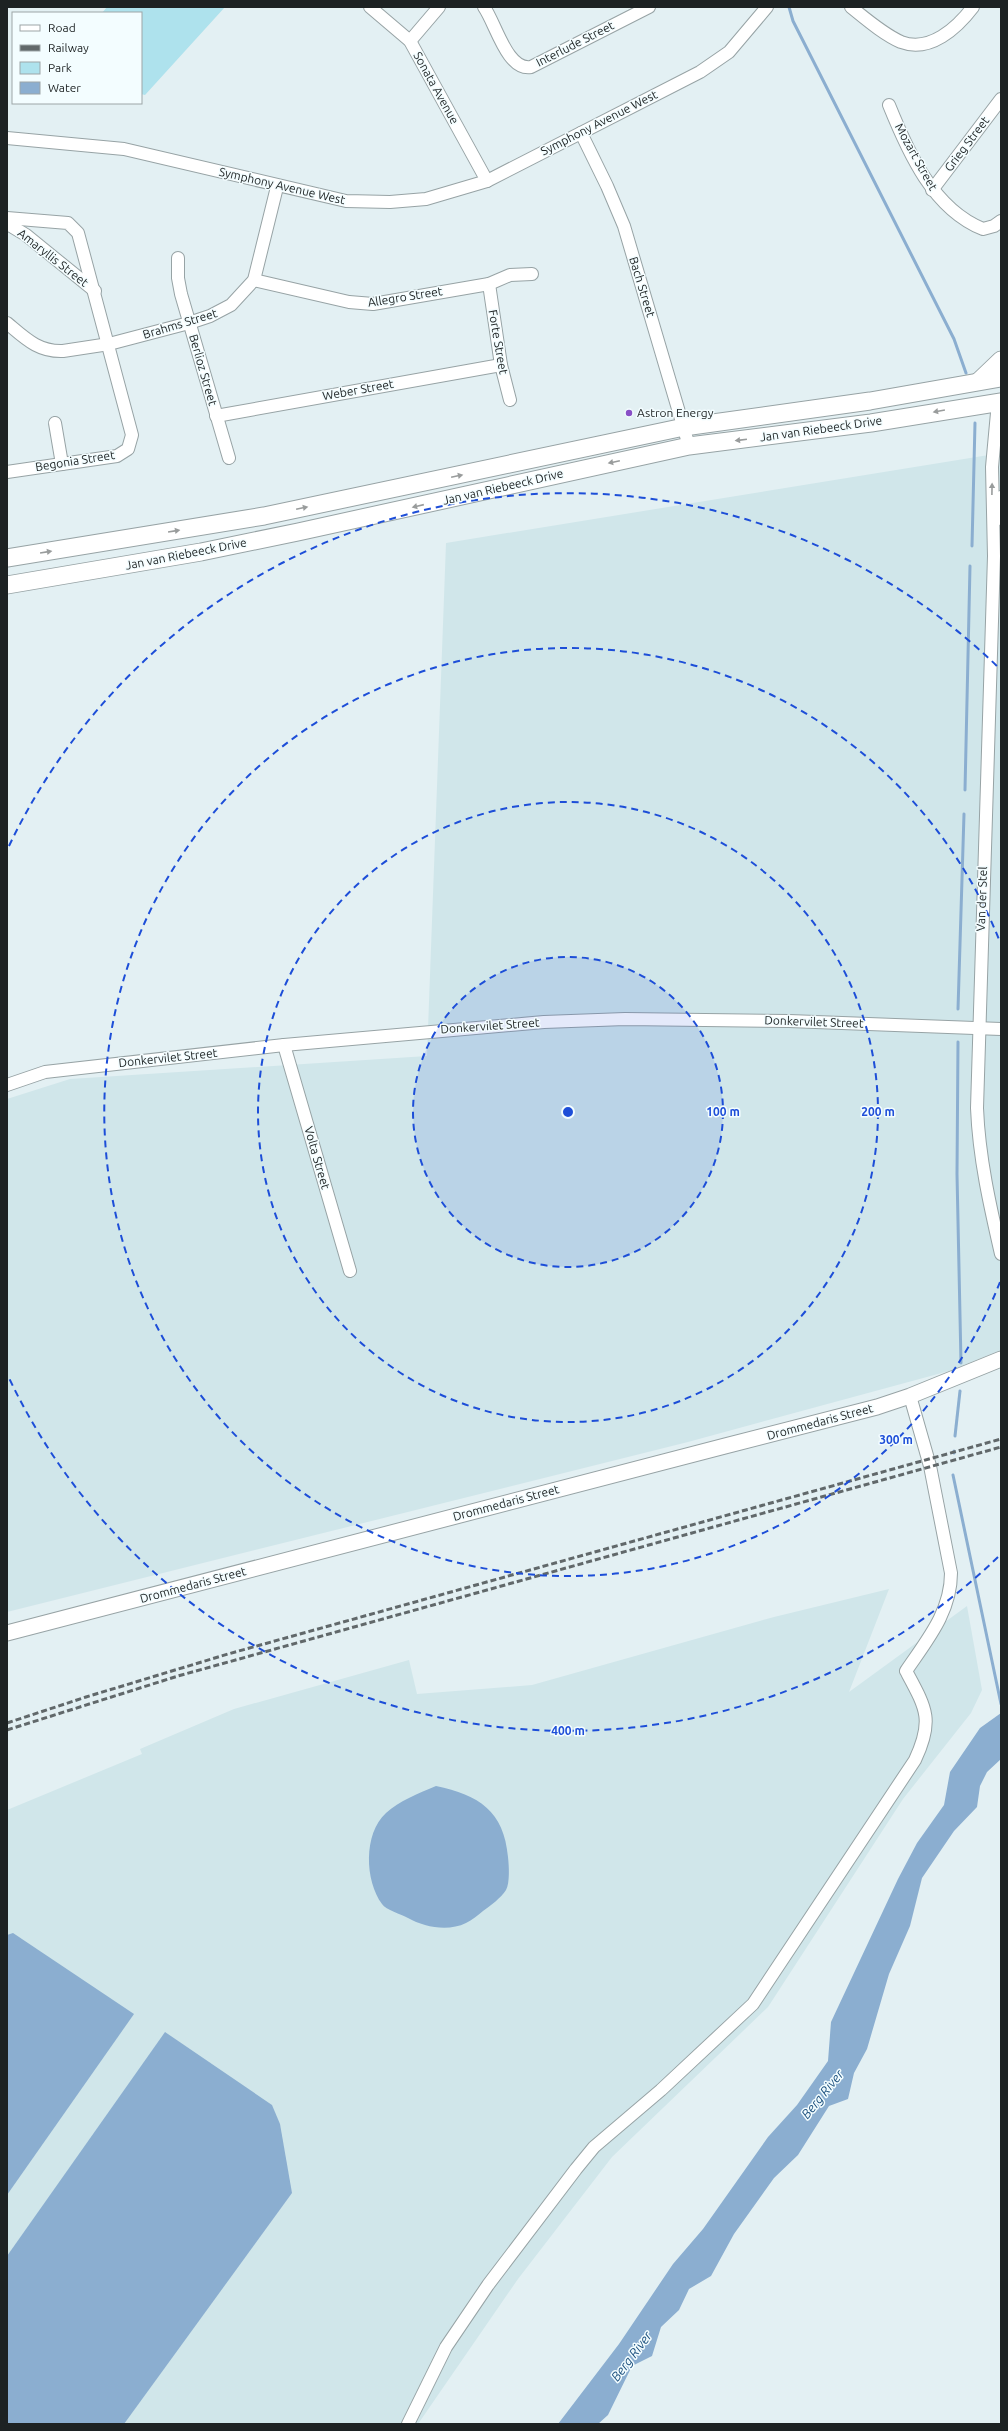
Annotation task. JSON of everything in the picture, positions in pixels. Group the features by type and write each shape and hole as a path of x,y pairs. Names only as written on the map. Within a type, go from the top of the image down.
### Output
{"main road":[{"path":"979,381 1001,360"},
{"name":"Jan van Riebeeck Drive","path":"7,558 264,516 684,427 870,401 1001,378"},
{"name":"Jan van Riebeeck Drive","path":"7,585 201,552 689,446 871,423 1000,398"}],"street":[{"name":"Sonata Avenue","path":"370,7 410,41 487,181"},
{"path":"410,41 439,7"},
{"name":"Interlude Street","path":"484,7 510,57 518,66 524,68 530,67 649,7"},
{"name":"Symphony Avenue West","path":"7,138 124,149 277,187 346,201 390,202 426,199 487,181 700,72 729,52 766,7"},
{"path":"851,7 892,37 903,42 915,43 943,37 954,30 973,7"},
{"name":"Grieg Street","path":"932,190 1001,99"},
{"name":"Mozart Street","path":"889,105 899,129 932,190 945,203 977,226 988,229 1001,221"},
{"name":"Bach Street","path":"581,133 607,186 624,226 689,446"},
{"name":"Brahms Street","path":"7,323 33,345 52,351 109,344 189,323 221,311 231,304 254,280 277,187"},
{"name":"Amaryllis Street","path":"10,224 68,223 74,226 82,241 109,344"},
{"name":"Amaryllis Street","path":"10,224 26,235 95,291"},
{"name":"Berlioz Street","path":"178,258 178,278 189,323 228,458"},
{"name":"Allegro Street","path":"254,280 361,304 373,304 489,284 510,276 532,274"},
{"name":"Forte Street","path":"489,284 501,365 510,400"},
{"name":"Begonia Street","path":"7,472 117,456 128,449 131,442 130,425 109,344"},
{"name":"Weber Street","path":"216,416 501,365"},
{"name":"Van der Stel","path":"1000,398 992,467 994,542 978,1028 977,1108 979,1144 1001,1254"},
{"path":"55,423 62,464"},
{"name":"Van der Stel","path":"994,542 1001,497"},
{"name":"Donkervilet Street","path":"7,1085 45,1072 284,1045 544,1022 625,1019 807,1021 1001,1029"},
{"name":"Volta Street","path":"284,1045 350,1271"},
{"name":"Drommedaris Street","path":"7,1633 725,1446 834,1420 910,1396 1001,1359"},
{"path":"408,2424 446,2348 488,2285 576,2169 594,2147 661,2090 753,2004 915,1760 927,1729 926,1713 920,1697 906,1671 940,1621 951,1590 951,1573 930,1466 910,1396"}],"shaded area":[{"path":"1001,453 1001,1350 949,1371 688,1442 7,1612 7,1099 70,1079 427,1056 446,543"},
{"path":"889,1589 849,1692 967,1606 982,1690 971,1713 903,1799 768,2007 612,2157 518,2279 418,2424 7,2424 7,1810 142,1754 140,1749 234,1709 409,1660 417,1694 532,1685 774,1617"}],"green space":[{"path":"107,7 225,7 145,95 142,94 142,12 103,12"}],"water":[{"name":"Berg River","path":"1001,1713 1001,1759 987,1772 980,1786 977,1807 954,1831 922,1878 910,1926 889,1974 867,2049 854,2073 848,2099 829,2106 798,2155 774,2178 734,2234 711,2276 689,2289 679,2310 661,2327 652,2356 632,2366 608,2415 598,2424 558,2424 619,2344 673,2264 703,2229 768,2137 797,2105 828,2061 831,2022 898,1879 917,1843 944,1805 950,1772 980,1728"},
{"path":"436,1786 465,1794 477,1800 495,1817 506,1841 509,1870 509,1879 506,1890 498,1899 466,1923 459,1926 444,1928 421,1924 384,1906 376,1894 372,1883 369,1858 373,1833 386,1813 397,1805"},
{"path":"13,1933 134,2014 7,2195 7,1935"},
{"path":"165,2032 272,2105 280,2124 292,2193 124,2424 7,2424 7,2256"}],"waterway":[{"path":"789,7 793,21 954,339 966,373"},
{"path":"972,546 975,423"},
{"path":"965,790 970,566"},
{"path":"958,1009 964,814"},
{"path":"958,1042 957,1174 961,1363"},
{"path":"955,1436 960,1391"},
{"path":"953,1475 1001,1704"}],"railway":[{"path":"7,1723 86,1697 228,1654 1001,1439"},
{"path":"7,1730 178,1676 1001,1447"}],"place":[{"name":"Astron Energy","path":"629,413"}]}
